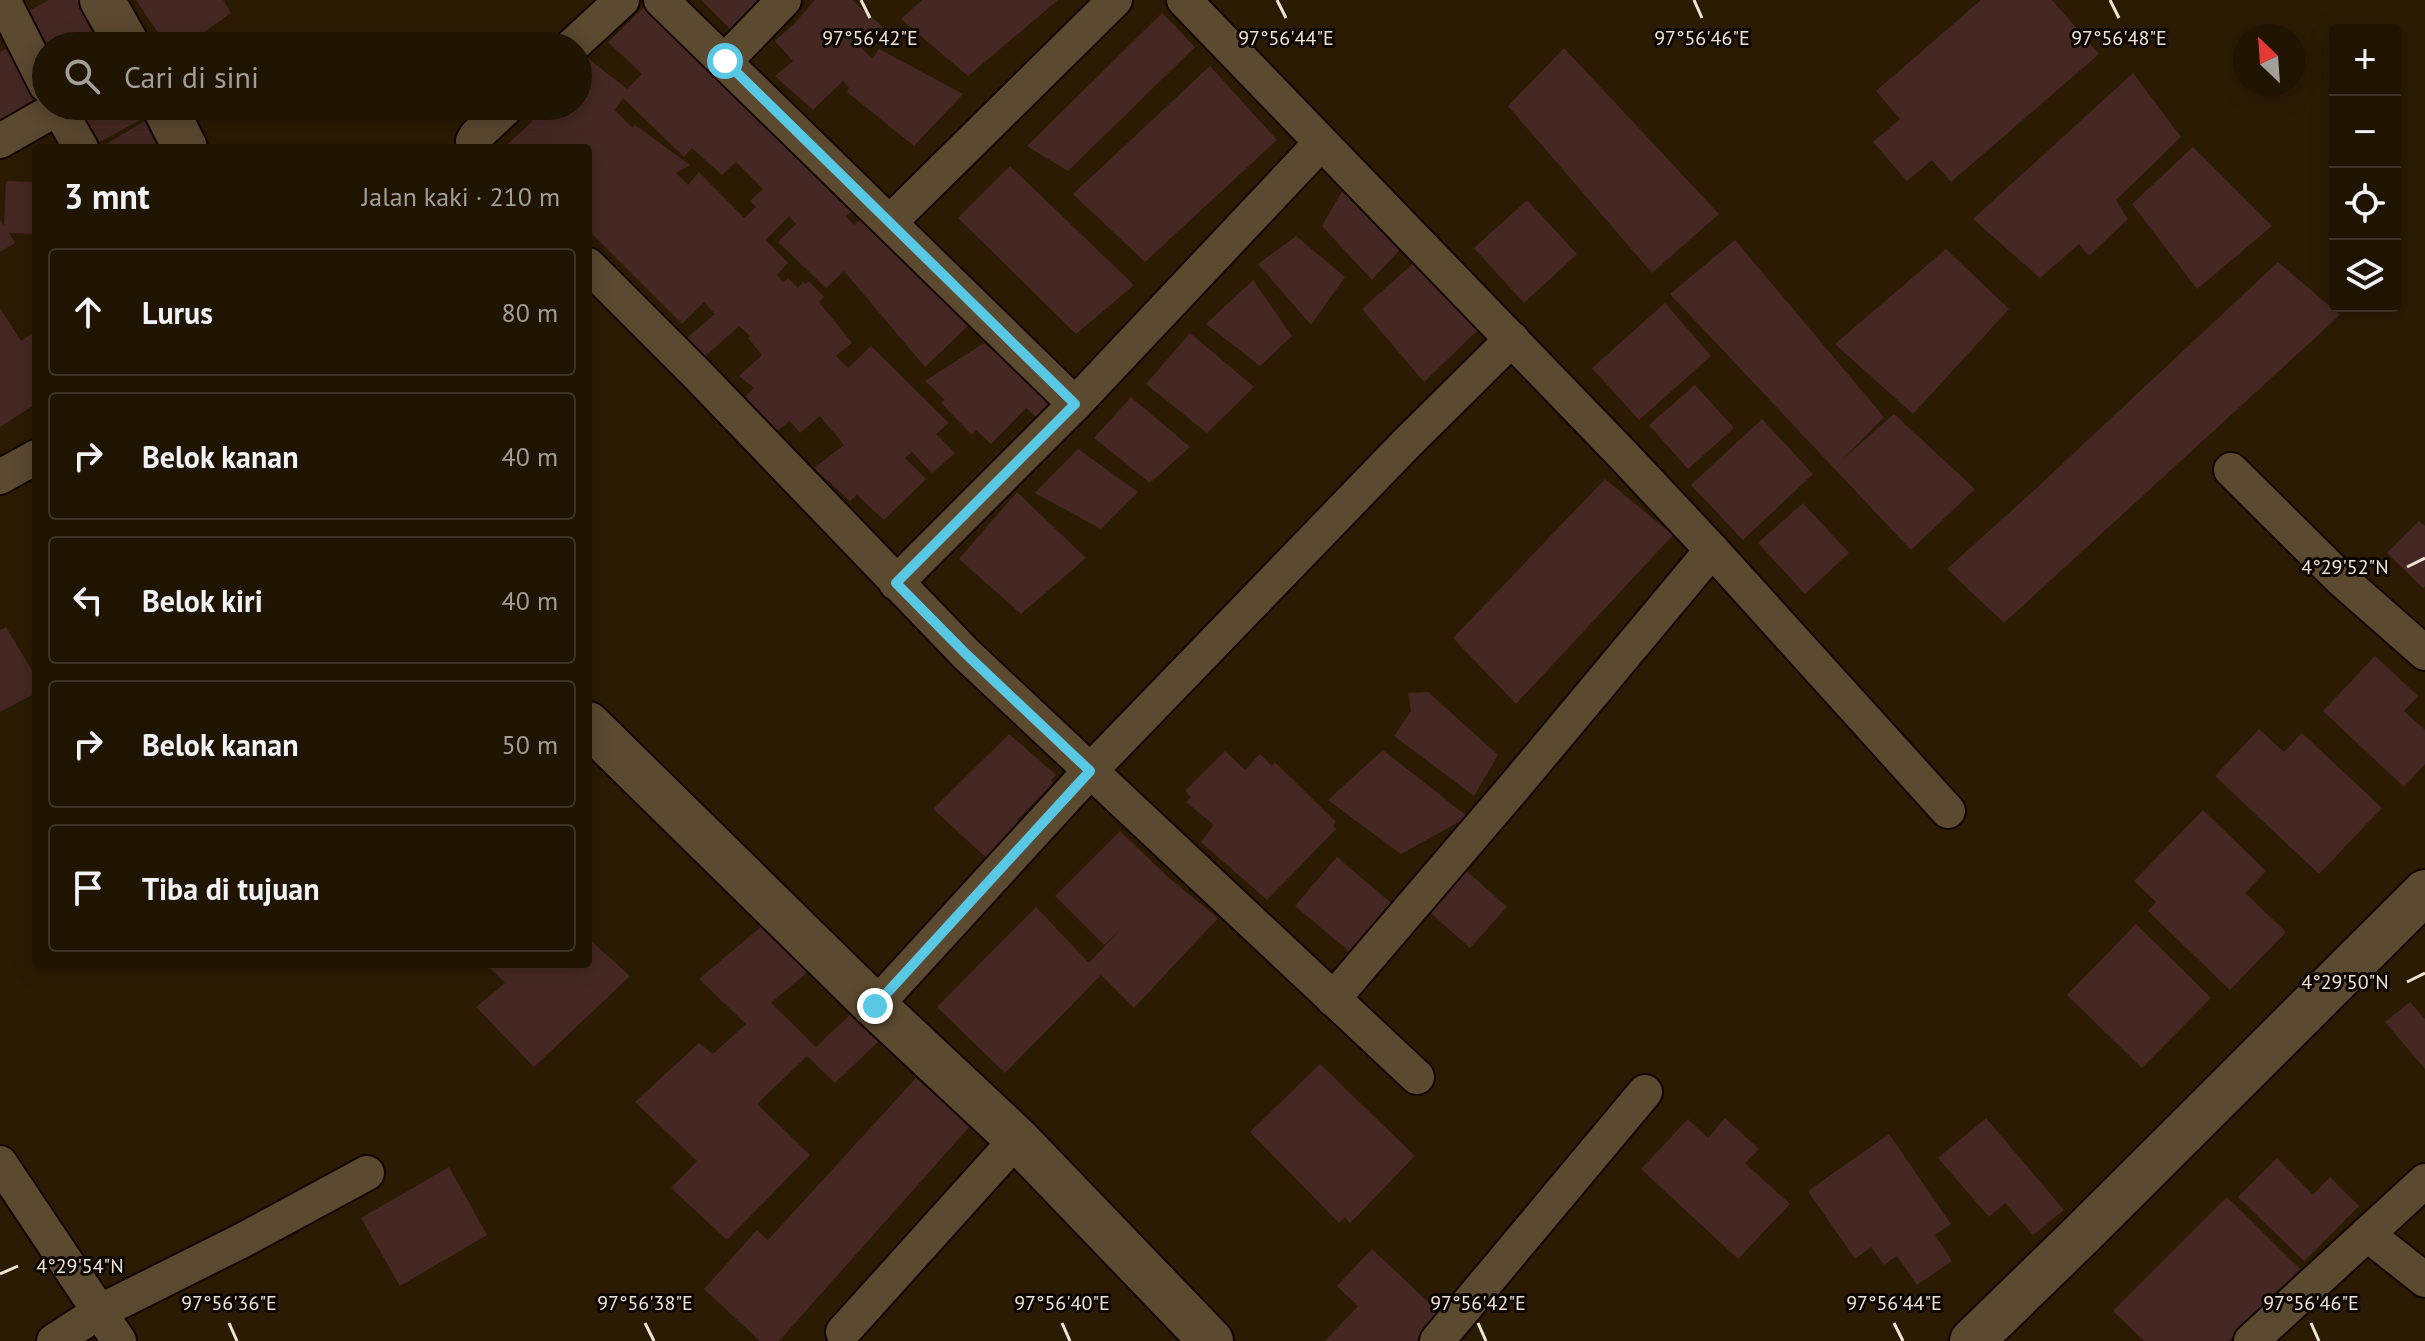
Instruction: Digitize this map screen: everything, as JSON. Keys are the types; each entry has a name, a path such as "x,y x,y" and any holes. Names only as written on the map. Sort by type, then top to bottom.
{"street":[{"path":"3,0 32,57"},
{"path":"102,0 120,32"},
{"path":"587,32 622,0"},
{"path":"661,0 1075,404"},
{"path":"725,61 784,0"},
{"path":"890,222 1115,0"},
{"path":"1184,0 1712,550 1948,811"},
{"path":"0,141 32,117"},
{"path":"65,120 79,144"},
{"path":"171,120 183,144"},
{"path":"474,144 476,136 493,120"},
{"path":"896,583 1075,404 1321,143"},
{"path":"592,269 966,654 1417,1077"},
{"path":"875,1006 1090,771 1406,444 1512,339"},
{"path":"0,477 32,459"},
{"path":"2231,470 2341,579 2425,653"},
{"path":"1333,999 1712,550"},
{"path":"592,728 875,1006 1017,1139 1211,1341"},
{"path":"1972,1341 2425,892"},
{"path":"1437,1341 1645,1092"},
{"path":"843,1332 1017,1139"},
{"path":"0,1163 119,1341"},
{"path":"54,1341 99,1312 367,1173"},
{"path":"2251,1341 2425,1181"},
{"path":"2367,1234 2425,1280"}],"building":[{"path":"49,0 92,0 109,32 33,32 23,14"},
{"path":"136,0 223,0 231,13 204,32 158,32"},
{"path":"701,0 770,0 736,35"},
{"path":"815,0 852,0 883,27 857,43 872,59 879,49 963,94 914,146 847,92 849,88 843,81 813,110 775,76 793,61 775,41"},
{"path":"922,0 1058,0 968,76 901,19"},
{"path":"1981,0 2052,0 2099,54 1951,182 1932,160 1907,181 1873,142 1900,119 1876,91"},
{"path":"643,8 761,122 857,207 846,216 854,225 864,216 974,320 925,367 844,271 826,288 778,242 796,224 789,216 766,240 788,263 777,275 783,283 788,278 798,288 809,281 824,297 819,302 852,343 836,356 848,368 871,346 949,423 936,434 955,453 932,473 912,452 905,458 926,479 884,520 857,495 850,501 814,468 844,445 820,416 800,433 790,421 774,433 742,400 754,388 739,376 762,355 748,338 750,336 739,326 699,362 681,343 715,314 704,302 682,324 592,234 592,144 507,144 531,120 592,120 592,62 627,89 642,74 608,42","holes":["623,98 684,157 692,148 722,175 736,162 763,189 750,201 756,207 744,218 699,172 688,185 676,173 690,165 635,125 632,128 615,110"]},
{"path":"1162,13 1195,47 1068,171 1027,146"},
{"path":"13,45 32,80 32,104 0,121 0,52"},
{"path":"1564,48 1719,214 1652,273 1508,106"},
{"path":"1210,66 1277,140 1145,262 1073,194"},
{"path":"2133,73 2181,137 2116,200 2128,219 2089,256 2079,244 2040,278 1973,219"},
{"path":"84,120 140,120 96,144"},
{"path":"147,120 154,120 168,144 106,144"},
{"path":"2193,147 2272,226 2197,289 2132,204"},
{"path":"1010,166 1134,285 1076,334 958,218"},
{"path":"6,181 32,182 32,234 9,233 15,243 0,252 0,219 4,226"},
{"path":"1344,188 1402,247 1372,280 1322,226"},
{"path":"1527,200 1577,254 1524,303 1474,248"},
{"path":"1296,236 1345,277 1311,325 1258,264"},
{"path":"1735,240 1884,417 1842,460 1894,414 1975,489 1911,550 1670,294"},
{"path":"1946,249 2009,309 1913,414 1835,344"},
{"path":"1415,262 1478,330 1424,382 1362,309"},
{"path":"2278,262 2329,306 2329,312 2340,315 2004,623 1947,569"},
{"path":"1253,280 1292,336 1260,366 1206,324"},
{"path":"1665,303 1711,356 1639,420 1592,368"},
{"path":"0,308 21,341 32,334 32,407 0,427"},
{"path":"1190,333 1254,387 1207,433 1146,384"},
{"path":"984,343 996,353 1004,346 1066,408 1046,426 1026,408 991,444 976,430 972,435 941,403 945,400 925,381"},
{"path":"1695,385 1734,428 1688,469 1649,425"},
{"path":"1131,397 1190,447 1150,483 1094,438"},
{"path":"1762,419 1813,474 1743,540 1691,485"},
{"path":"1078,449 1138,492 1101,529 1035,493"},
{"path":"1605,479 1673,535 1516,704 1453,638"},
{"path":"1017,492 1086,558 1021,614 959,559"},
{"path":"1803,503 1849,553 1805,594 1758,543"},
{"path":"2419,521 2425,526 2423,588 2387,553"},
{"path":"6,627 32,670 32,695 0,712 0,630"},
{"path":"2375,656 2418,696 2404,711 2425,730 2425,764 2404,787 2323,711"},
{"path":"1428,692 1498,755 1474,796 1394,736 1411,711 1408,693"},
{"path":"2259,729 2284,752 2302,733 2382,808 2319,874 2215,776"},
{"path":"1009,734 1056,775 1051,781 1053,783 1017,820 1025,828 991,862 933,809"},
{"path":"1383,750 1468,817 1401,854 1328,800"},
{"path":"1225,751 1245,770 1260,754 1272,766 1275,762 1336,822 1333,826 1336,829 1267,900 1201,842 1214,825 1186,802 1191,797 1185,791"},
{"path":"2203,810 2266,871 2245,893 2286,932 2230,990 2148,911 2156,902 2134,881"},
{"path":"1120,831 1169,878 1218,918 1134,1008 1101,975 1005,1073 937,1007 1036,907 1089,963 1120,930 1104,945 1055,896"},
{"path":"1337,857 1398,909 1357,958 1295,906"},
{"path":"1462,867 1507,907 1470,948 1425,908"},
{"path":"2136,924 2211,998 2142,1068 2067,995"},
{"path":"762,926 808,972 771,1003 816,1047 854,1011 880,1040 835,1083 807,1056 757,1104 810,1155 727,1240 671,1188 697,1161 635,1102 699,1043 713,1054 746,1024 699,979"},
{"path":"592,942 630,976 534,1067 476,1007 505,983 490,968 592,968"},
{"path":"2410,1002 2425,1019 2425,1069 2385,1022"},
{"path":"1320,1064 1415,1156 1350,1223 1345,1217 1339,1223 1250,1132"},
{"path":"916,1078 971,1125 779,1341 760,1341 704,1289 757,1230 768,1240"},
{"path":"1725,1118 1759,1149 1745,1163 1790,1204 1738,1259 1641,1169 1688,1119 1708,1138"},
{"path":"1986,1118 2064,1210 2033,1235 2005,1203 1989,1217 1938,1158"},
{"path":"1889,1134 1951,1224 1935,1235 1952,1261 1917,1285 1897,1256 1884,1265 1871,1247 1855,1259 1808,1191"},
{"path":"2277,1158 2313,1195 2330,1177 2359,1206 2304,1261 2238,1197"},
{"path":"449,1167 487,1235 400,1286 361,1218"},
{"path":"2227,1197 2300,1269 2229,1341 2144,1341 2113,1311"},
{"path":"1372,1249 1445,1318 1423,1341 1325,1341 1358,1306 1337,1286"}],"route":[{"path":"725,61 1075,404 896,583 1090,771 875,1006"}]}
